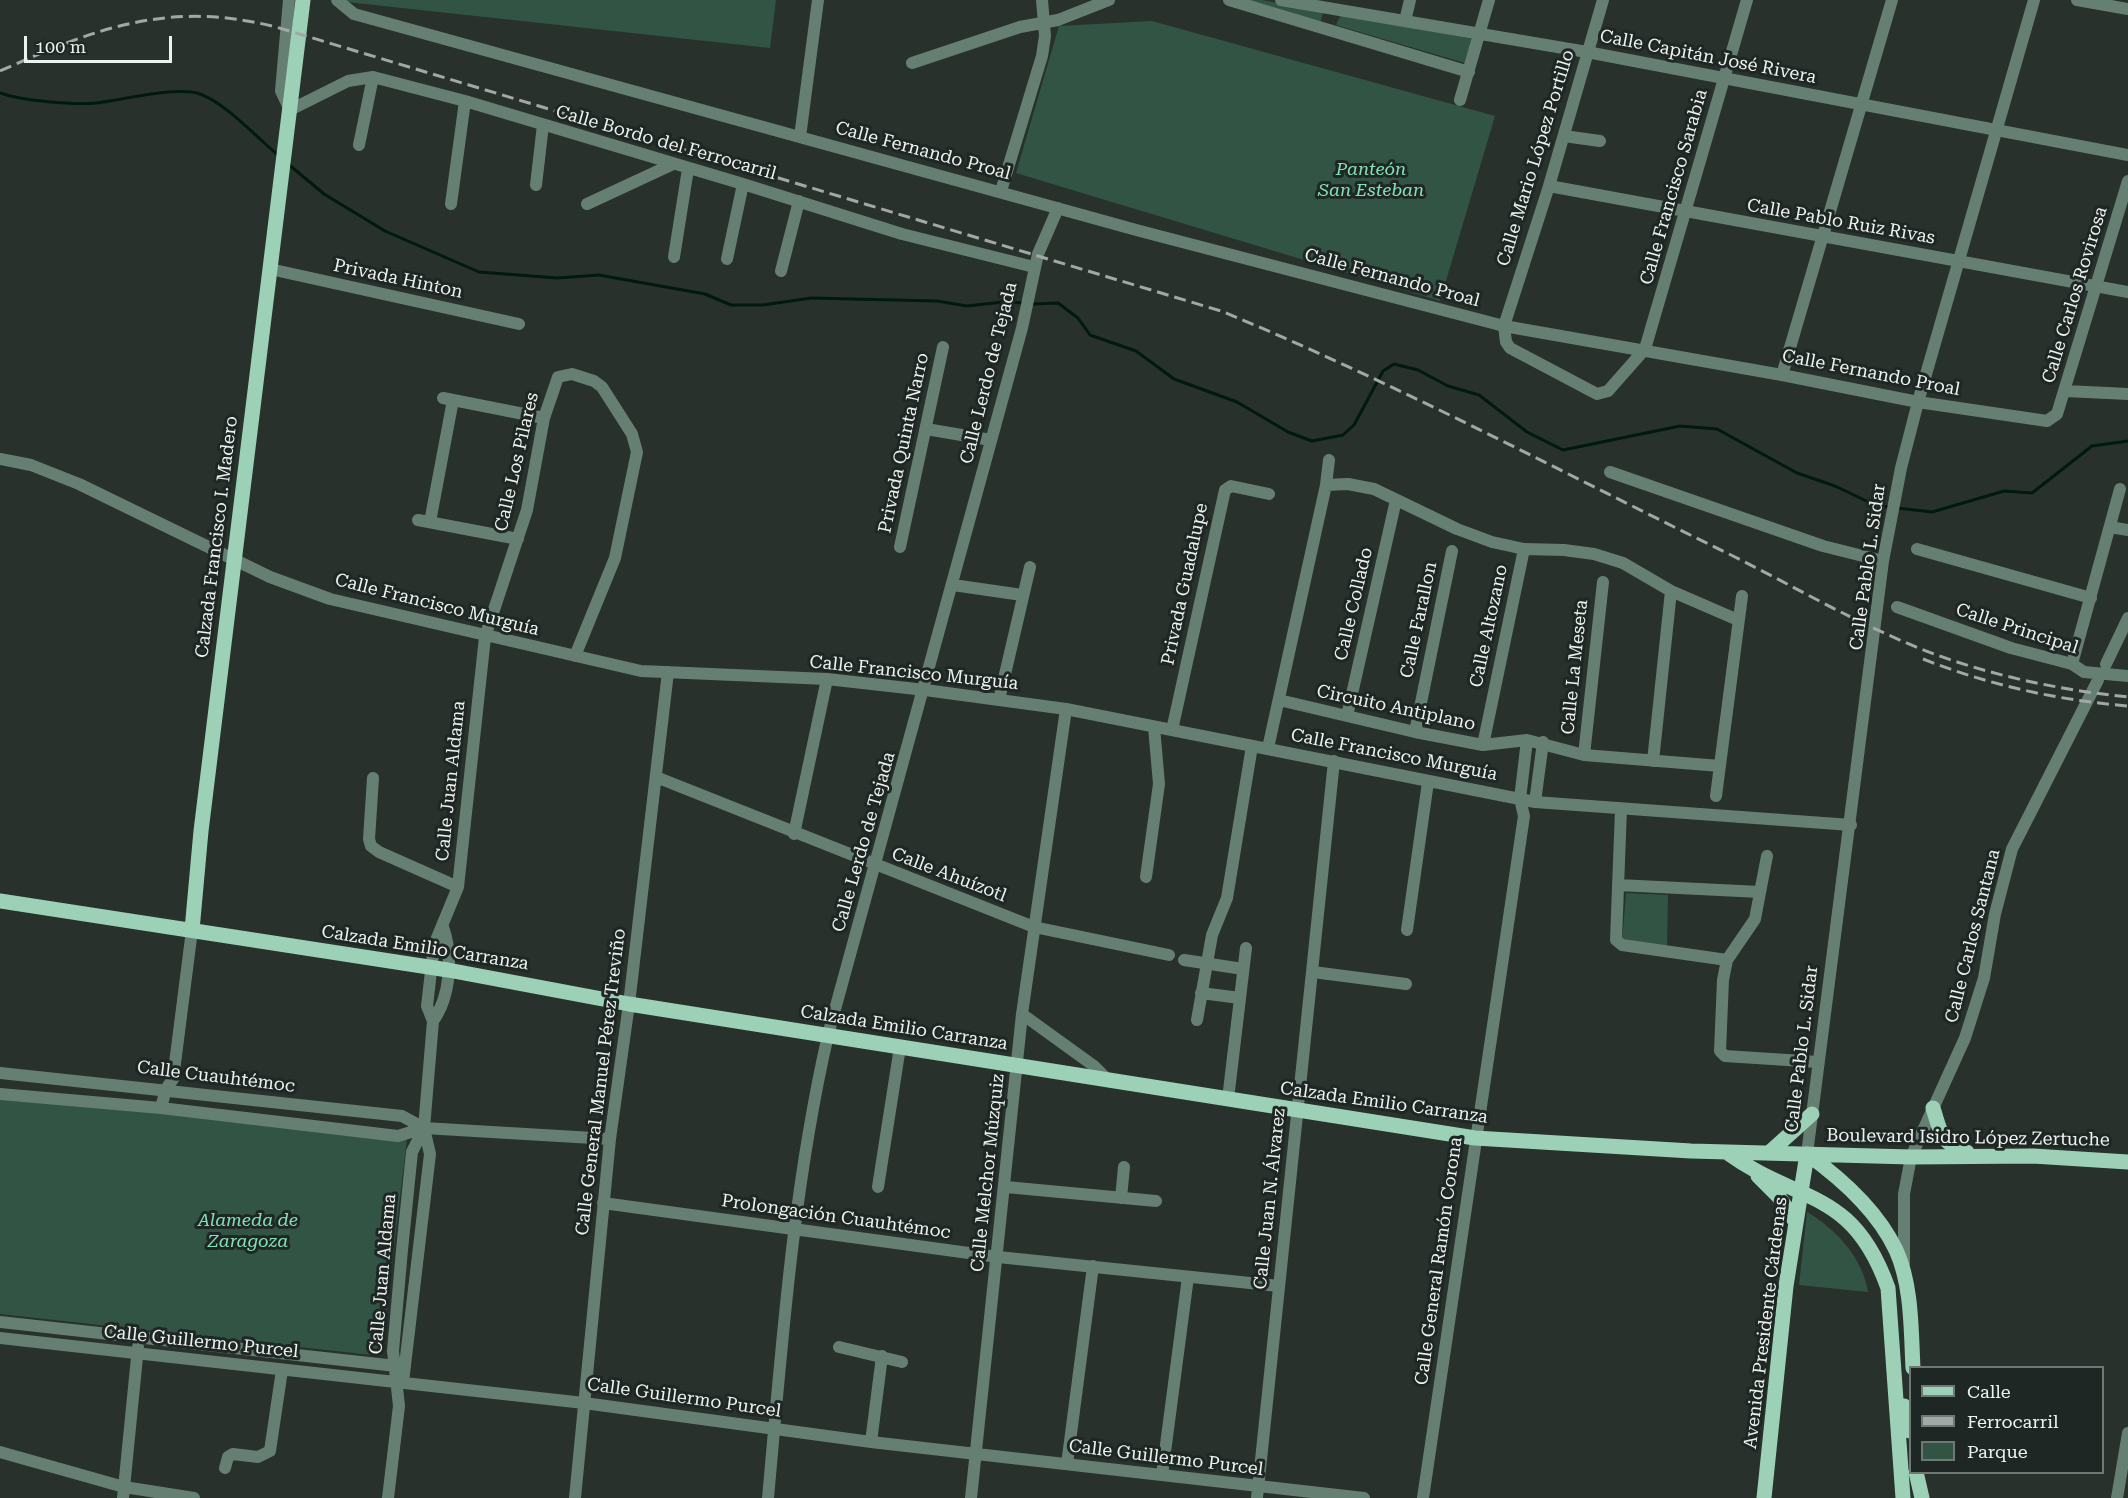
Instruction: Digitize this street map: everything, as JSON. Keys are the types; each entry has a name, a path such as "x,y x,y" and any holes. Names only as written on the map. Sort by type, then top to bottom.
{"main road":[{"name":"Calzada Francisco I. Madero","path":"192,930 201,831 233,560 283,177 303,0"},
{"name":"Calzada Emilio Carranza","path":"0,901 432,967 629,1004 1475,1138 1726,1152 1771,1151 1807,1154"},
{"path":"1933,1108 1942,1137 1951,1146 1978,1156"},
{"path":"1771,1151 1812,1114"},
{"path":"1726,1152 1748,1168 1779,1197 1795,1221"},
{"path":"1807,1154 1841,1182 1880,1222 1896,1252 1904,1280 1913,1366"},
{"name":"Boulevard Isidro López Zertuche","path":"1807,1154 1978,1156 2128,1162"},
{"name":"Avenida Presidente Cárdenas","path":"1764,1498 1795,1221 1807,1154"},
{"path":"1748,1168 1821,1200 1861,1233 1878,1259 1888,1288 1893,1363 1906,1459 1904,1498"},
{"path":"1893,1363 1909,1423"},
{"path":"1916,1474 1923,1498"},
{"path":"1922,1474 1923,1498"}],"street":[{"path":"289,0 281,91 290,110"},
{"name":"Calle Fernando Proal","path":"337,0 354,14 1058,208 1504,326 1782,375 1918,402 2047,421 2055,418"},
{"path":"801,137 818,0"},
{"path":"1001,191 1042,56 1045,22 1042,0"},
{"path":"912,63 1020,27 1058,20 1109,0"},
{"path":"1229,0 1469,72"},
{"name":"Calle Capitán José Rivera","path":"1281,0 1332,5 1479,36 1587,52 2128,155"},
{"path":"1405,21 1410,0"},
{"path":"1460,100 1489,0"},
{"name":"Calle Mario López Portillo","path":"1504,326 1549,186 1603,0"},
{"name":"Calle Francisco Sarabia","path":"1645,350 1748,0"},
{"path":"1782,375 1892,0"},
{"name":"Calle Pablo L. Sidar","path":"1807,1154 1846,824 1883,561 1901,468 2034,0"},
{"path":"2077,0 2128,9"},
{"path":"1327,28 1332,5"},
{"path":"359,145 373,77"},
{"name":"Calle Bordo del Ferrocarril","path":"290,110 348,81 373,77 465,101 902,234 1034,267"},
{"path":"451,204 465,101"},
{"path":"536,185 543,125"},
{"path":"1564,136 1600,141"},
{"path":"587,204 673,164"},
{"path":"674,257 688,168"},
{"name":"Calle Carlos Rovirosa","path":"2055,418 2128,181"},
{"path":"727,260 743,184"},
{"name":"Calle Pablo Ruiz Rivas","path":"1549,186 1822,238 2128,292"},
{"path":"781,271 799,201"},
{"name":"Calle Lerdo de Tejada","path":"768,1498 792,1229 810,1113 828,1035 925,690 1022,328 1034,267 1058,208"},
{"name":"Privada Hinton","path":"270,269 519,324"},
{"path":"1504,326 1505,339 1510,348 1597,394 1608,391 1645,350"},
{"name":"Privada Quinta Narro","path":"900,547 943,347"},
{"name":"Calle Los Pilares","path":"485,636 518,539 532,487 544,418 558,377 572,374 594,381 608,396 632,434 637,452 615,558 575,656"},
{"path":"2065,391 2128,394"},
{"path":"518,539 424,521 448,399 544,418"},
{"path":"926,429 991,440"},
{"name":"Calle Francisco Murguía","path":"0,459 31,465 79,484 270,577 330,599 641,671 827,679 999,699 1066,709 1535,802 1846,824"},
{"path":"1268,748 1326,485 1329,460"},
{"path":"1610,472 1823,546 1883,561"},
{"path":"1326,485 1362,485 1457,529 1492,542 1524,549 1564,550 1594,554 1623,563 1671,591 1738,620"},
{"name":"Privada Guadalupe","path":"1172,730 1225,490 1231,486 1269,494"},
{"path":"2072,664 2120,489"},
{"name":"Calle Collado","path":"1347,716 1395,500"},
{"path":"2110,527 2128,530"},
{"name":"Calle Altozano","path":"1483,745 1524,549"},
{"path":"1917,549 2091,598"},
{"name":"Calle Farallon","path":"1414,732 1452,551"},
{"path":"999,699 1030,567"},
{"name":"Calle La Meseta","path":"1584,755 1603,582"},
{"path":"953,585 1022,596"},
{"path":"1653,761 1671,591"},
{"path":"1716,796 1742,596"},
{"name":"Calle Principal","path":"1897,607 2011,648 2072,664 2084,672 2128,676"},
{"path":"2106,664 2128,618"},
{"name":"Calle Juan Aldama","path":"388,1498 399,1412 399,1366 430,1154 424,1128 433,1021 427,1006 434,945 458,886 485,636"},
{"name":"Calle General Manuel Pérez Treviño","path":"575,1498 610,1140 629,1004 668,672"},
{"path":"794,834 827,679"},
{"name":"Calle Carlos Santana","path":"1904,1280 1904,1194 1911,1157 1958,1056 1976,1005 1984,978 2003,876 2012,849 2098,681"},
{"name":"Circuito Antiplano","path":"1279,700 1414,732 1483,745 1527,740 1543,742 1584,755 1720,766"},
{"name":"Calle Melchor Múzquiz","path":"971,1498 1006,1186 1022,1014 1066,709"},
{"path":"1146,877 1159,784 1154,727"},
{"path":"1520,799 1527,740"},
{"path":"1535,802 1543,742"},
{"path":"1197,1020 1212,935 1227,898 1252,746"},
{"name":"Calle Juan N. Álvarez","path":"1257,1492 1299,1111 1334,761"},
{"name":"Calle Ahuízotl","path":"656,777 794,834 1034,927 1169,956"},
{"path":"373,778 369,839 371,846 379,852 458,886"},
{"path":"1407,930 1428,782"},
{"name":"Calle General Ramón Corona","path":"1423,1498 1524,816 1520,799"},
{"name":"Calle General Ramón Corona","path":"1524,816 1535,802"},
{"path":"1622,808 1615,937 1618,944 1727,960"},
{"path":"1767,856 1755,919 1727,960 1721,997 1722,1055 1818,1062"},
{"path":"1618,885 1760,892"},
{"name":"Calle Juan Aldama","path":"433,1021 442,1008 448,970 450,945 443,927"},
{"name":"Calzada Francisco I. Madero","path":"173,1086 192,930"},
{"path":"1228,1100 1246,948"},
{"path":"1184,960 1243,969"},
{"path":"1313,972 1406,984"},
{"path":"1201,993 1239,998"},
{"path":"1022,1014 1094,1066 1107,1079"},
{"path":"878,1187 900,1047"},
{"name":"Calle Cuauhtémoc","path":"0,1072 173,1086 402,1116 424,1128"},
{"path":"161,1108 173,1086"},
{"path":"173,1086 179,1110"},
{"name":"Calle Cuauhtémoc","path":"0,1094 161,1108 398,1136 424,1128 610,1140"},
{"name":"Calle Juan Aldama","path":"399,1366 393,1351 412,1152 424,1128"},
{"path":"1121,1198 1124,1167"},
{"path":"1006,1186 1156,1201"},
{"name":"Prolongación Cuauhtémoc","path":"603,1203 998,1257 1279,1286"},
{"path":"1067,1464 1093,1266"},
{"path":"1162,1475 1188,1277"},
{"name":"Calle Guillermo Purcel","path":"0,1322 399,1366"},
{"path":"81,1347 83,1331"},
{"name":"Calle Guillermo Purcel","path":"0,1338 584,1403 871,1442 1162,1475 1257,1492 1364,1498"},
{"path":"123,1492 139,1338"},
{"path":"839,1347 902,1362"},
{"path":"871,1442 882,1356"},
{"path":"225,1468 228,1457 233,1454 258,1456 270,1451 282,1370"},
{"path":"2117,1498 2128,1432"},
{"path":"0,1452 123,1492 194,1498"}],"green space":[{"path":"347,0 776,0 770,48 347,2"},
{"path":"1239,0 1262,0 1323,12 1320,24"},
{"path":"1341,14 1472,39 1465,63 1336,25"},
{"name":"Panteón San Esteban","path":"1152,21 1495,116 1440,301 1016,173 1059,26"},
{"path":"1626,893 1668,895 1667,947 1622,943"},
{"name":"Alameda de Zaragoza","path":"0,1094 407,1139 381,1356 0,1314"},
{"path":"1807,1212 1828,1227 1847,1246 1860,1268 1868,1292 1799,1285"}],"waterway":[{"path":"0,93 61,103 96,103 175,92 197,93 229,111 278,155"},
{"path":"287,163 324,194 385,231 479,272 557,278 599,275 705,294 731,305 763,305 811,298 937,301 967,306 1003,302 1025,303"},
{"path":"1032,304 1058,303 1078,318 1090,335 1136,351 1174,379 1237,402 1288,432 1312,441 1343,435 1354,425 1383,371 1394,364 1418,370 1448,386 1479,395 1527,432 1563,450 1680,426 1717,429 1797,473 1835,486 1877,506 1890,507"},
{"path":"1897,508 1932,512 2004,491 2032,493 2092,446 2128,441"}],"railway":[{"path":"0,71 69,42 134,23 201,16 237,19 276,27 1221,311 1351,368 1479,429 1902,641 1956,662 2013,678 2128,697"},
{"path":"1923,659 2023,690 2075,700 2128,706"}]}
